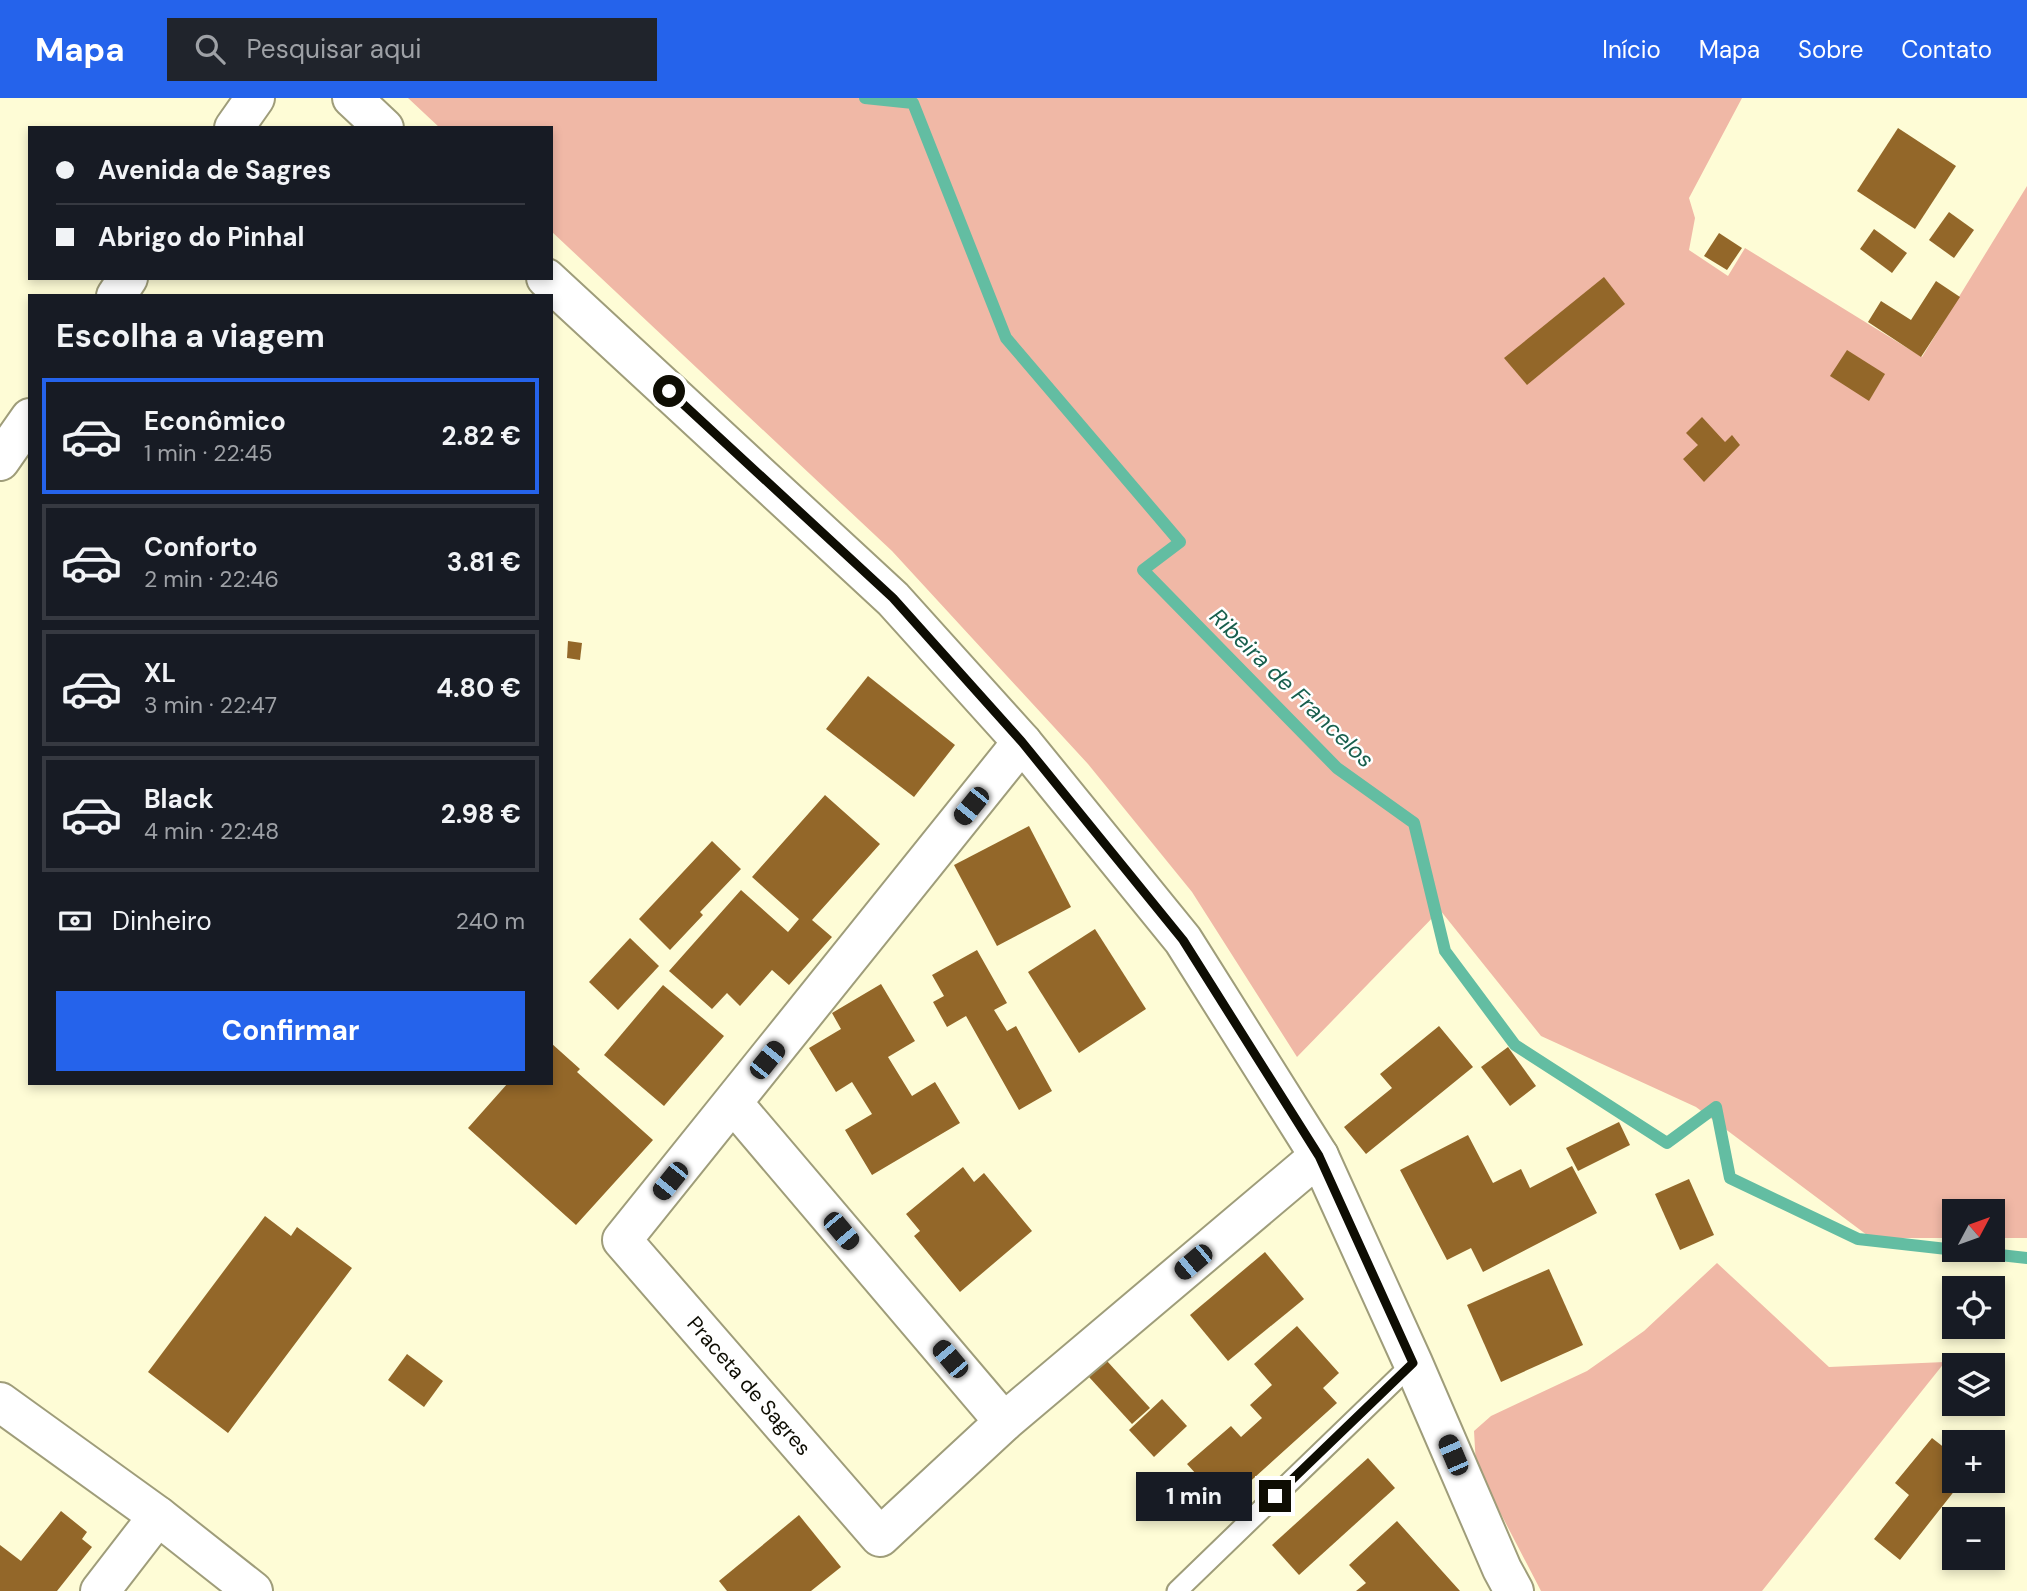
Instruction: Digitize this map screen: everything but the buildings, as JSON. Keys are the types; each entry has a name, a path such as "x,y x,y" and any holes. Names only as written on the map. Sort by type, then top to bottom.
{"street":[{"path":"235,126 255,98"},
{"path":"352,98 382,126"},
{"path":"548,280 893,598 1022,742 1183,940 1319,1156 1514,1591"},
{"path":"0,461 28,421"},
{"name":"Praceta de Sagres","path":"1022,742 622,1240 880,1538 1004,1422 1319,1156"},
{"path":"733,1102 1004,1422"},
{"path":"0,1402 158,1516 253,1591"},
{"path":"100,1591 158,1516"}],"lane":[{"path":"1177,1591 1413,1363"}],"shaded area":[{"path":"408,98 1742,98 1689,198 1695,218 1689,250 1728,276 1745,248 1922,357 2027,186 2027,1238 2006,1238 2006,1199 1942,1199 1942,1238 1871,1238 1696,1107 1541,1036 1440,910 1297,1057 1192,892 1088,764 892,551 553,233 553,126 438,126"},
{"path":"1717,1263 1829,1367 1942,1362 1942,1366 1762,1591 1541,1591 1476,1466 1474,1431 1491,1416 1587,1371 1644,1331"}],"waterway":[{"name":"Ribeira de Francelos","path":"865,98 913,103 1006,338 1180,542 1143,570 1337,768 1414,823 1445,951 1515,1045 1667,1143 1716,1107 1730,1178 1858,1239 2027,1258"}],"route":[{"path":"669,391 893,598 1022,742 1183,940 1319,1156 1413,1363 1275,1496"}]}
